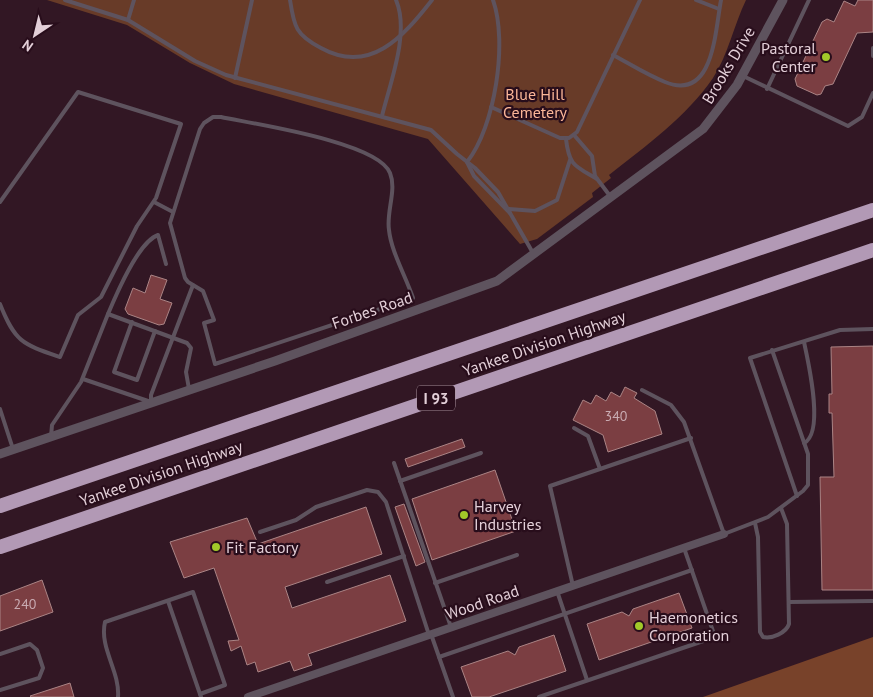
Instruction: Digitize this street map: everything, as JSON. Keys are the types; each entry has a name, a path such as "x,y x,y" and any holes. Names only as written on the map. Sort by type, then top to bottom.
{"highway":[{"name":"Yankee Division Highway","path":"0,506 873,210"},
{"name":"Yankee Division Highway","path":"0,547 873,250"}],"street":[{"name":"Brooks Drive","path":"713,118 743,76 783,0"},
{"name":"Forbes Road","path":"0,454 476,290 497,281 694,137 713,118"},
{"name":"Wood Road","path":"248,697 724,534"}],"lane":[{"path":"65,0 128,20 195,61 235,78 431,130 498,192 510,211 522,237 535,255"},
{"path":"128,20 134,0"},
{"path":"235,78 252,0"},
{"path":"290,0 293,22 299,33 321,48 345,58 362,58 376,54 401,32 432,0"},
{"path":"382,116 401,32 401,15 396,0"},
{"path":"467,162 478,145 491,107 500,54 498,20 493,0"},
{"path":"491,107 557,137 566,139 574,135 640,0"},
{"path":"696,0 719,9"},
{"path":"613,55 664,82 680,85 689,84 701,76 708,66 721,0"},
{"path":"767,89 809,0"},
{"path":"873,48 873,56"},
{"path":"743,76 848,126 860,120 873,93"},
{"path":"0,202 73,96 80,91 181,124 154,202 137,226 102,296 78,315 60,357 29,346 21,341 11,328 0,304"},
{"path":"210,118 227,118 353,147 379,160 390,172 392,181 389,232 413,298 215,364 204,323 214,320 205,294 185,278 170,226 172,212 200,129 210,118"},
{"path":"574,135 593,159 597,179"},
{"path":"467,162 474,176 497,202 510,211 535,211 556,200 570,160 566,139"},
{"path":"570,160 579,170 597,179 612,198"},
{"path":"154,202 172,212"},
{"path":"51,437 50,431 53,422 83,379 108,314 143,246 158,235 166,264"},
{"path":"83,379 151,402 151,395 193,285"},
{"path":"108,314 187,343 191,348 186,372 189,389"},
{"path":"132,322 114,372 137,380 155,331"},
{"path":"797,496 750,358 840,330 873,328"},
{"path":"804,342 812,385 814,431 810,439 804,443"},
{"path":"642,390 675,409 684,422 724,534 754,523 781,508 805,490 809,479 808,457 804,443 772,350"},
{"path":"0,409 13,449"},
{"path":"574,428 588,436 600,469"},
{"path":"573,586 550,486 691,438"},
{"path":"400,481 481,454"},
{"path":"394,463 451,628"},
{"path":"260,532 298,519 316,507 367,490 373,490 381,495 386,502 430,635 453,697"},
{"path":"754,523 758,537 760,632 763,637 770,638 787,629 789,624 787,524 781,508"},
{"path":"539,697 715,637 684,548"},
{"path":"436,583 517,555"},
{"path":"327,582 404,556"},
{"path":"439,657 692,570"},
{"path":"557,591 587,680"},
{"path":"118,697 118,686 104,638 106,622 193,592 225,685 201,695 168,601"},
{"path":"789,602 873,601"},
{"path":"0,654 30,644 37,650 43,668 39,678 0,690"}],"green space":[{"name":"Blue Hill Cemetery","path":"47,0 746,0 718,69 691,106 665,130 609,175 611,178 592,193 593,197 537,239 520,244 428,139 234,84 190,63 127,25"}],"shaded area":[{"path":"873,637 873,697 703,697"}],"building":[{"name":"Pastoral Center","path":"858,0 873,0 873,32 857,33 833,84 825,86 821,94 817,95 797,86 795,79 822,22 827,19 834,22 844,1 855,6"},
{"path":"151,275 167,280 160,299 172,303 164,324 159,325 128,314 125,309 133,288 145,293"},
{"path":"873,346 873,590 822,590 820,477 834,477 832,413 829,413 829,394 832,394 831,347"},
{"path":"625,387 637,393 634,398 655,411 662,434 608,452 603,435 573,420 583,400 591,404 596,395 606,401 611,392 620,397"},
{"path":"462,439 465,447 408,467 405,459"},
{"name":"Harvey Industries","path":"495,470 516,531 432,560 412,499"},
{"path":"404,504 425,562 416,566 395,507"},
{"path":"366,507 382,554 285,587 292,608 390,575 406,621 308,654 312,665 294,671 290,661 258,672 255,662 247,665 241,646 231,651 228,641 239,640 214,568 184,578 170,542 247,518 258,544"},
{"path":"42,580 53,612 0,631 0,596"},
{"name":"Haemonetics Corporation","path":"679,593 692,628 599,660 587,624 622,612 629,616 633,609"},
{"path":"554,635 566,671 489,697 472,697 461,667 508,651 515,655 519,647"},
{"path":"70,683 74,697 30,696"}],"place":[{"name":"Pastoral Center","path":"826,57"},
{"name":"Harvey Industries","path":"464,515"},
{"name":"Fit Factory","path":"216,547"},
{"name":"Haemonetics Corporation","path":"639,626"}]}
